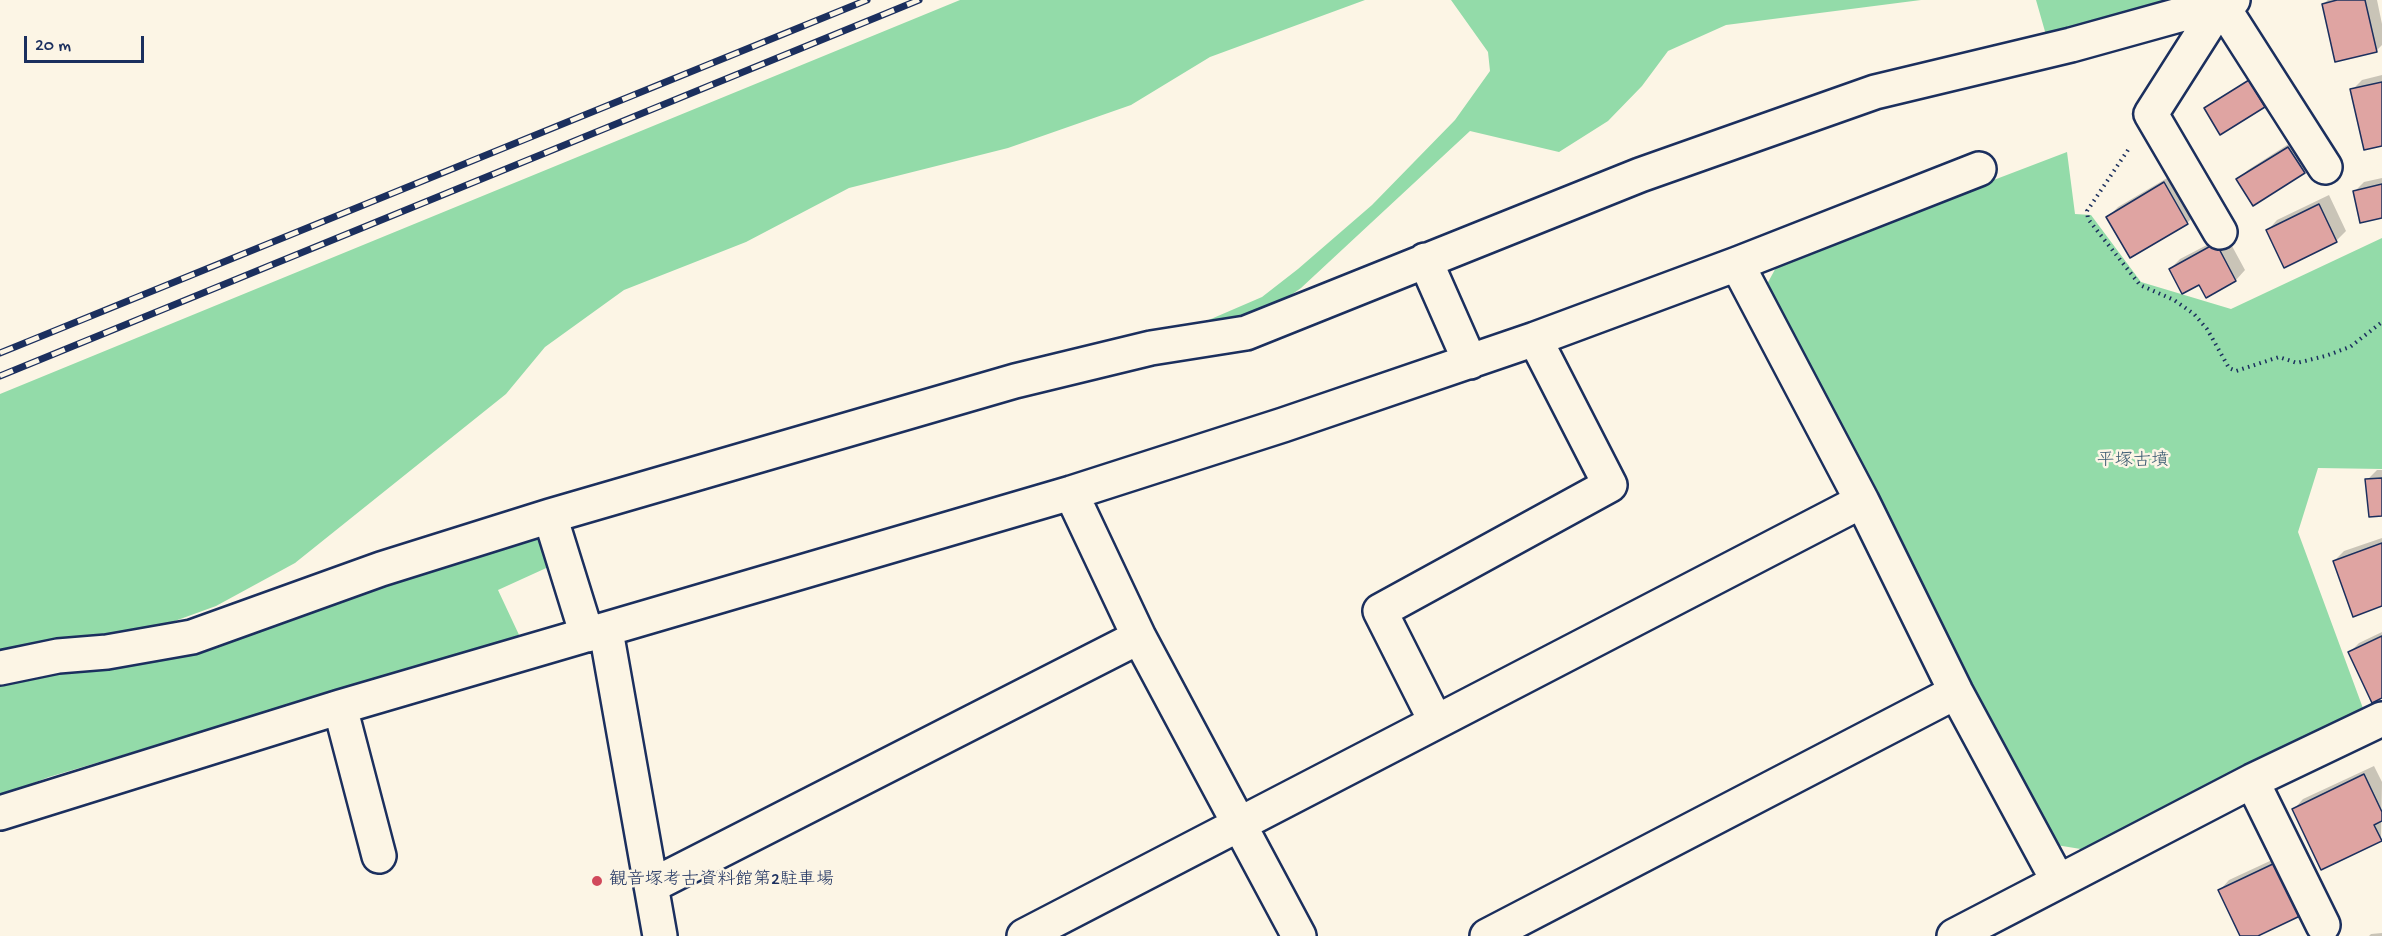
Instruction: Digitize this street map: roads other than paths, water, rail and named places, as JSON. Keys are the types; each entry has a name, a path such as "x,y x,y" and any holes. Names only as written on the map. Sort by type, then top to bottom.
{"street":[{"path":"2220,232 2151,114 2227,2"},
{"path":"2227,2 2325,167"},
{"path":"0,668 58,656 118,651 192,637 381,569 550,516 1016,381 1151,348 1246,333 1641,175 1875,92 2072,45 2227,2"},
{"path":"0,813 340,706 1071,493 1470,362 1737,264 1978,169"},
{"path":"1425,260 1470,362"},
{"path":"1737,264 1862,501 1956,692 2058,882"},
{"path":"1436,723 1380,611 1610,485 1534,339"},
{"path":"1071,493 1139,637 1237,824 1299,936"},
{"path":"1024,936 1862,501"},
{"path":"550,516 596,632 660,936"},
{"path":"651,886 1139,637"},
{"path":"1487,936 1956,692"},
{"path":"340,706 379,856"},
{"path":"1954,936 2252,781 2382,719"},
{"path":"2252,781 2323,925"}],"railway":[{"path":"0,353 867,0"},
{"path":"0,376 919,0"}],"place":[{"name":"観音塚考古資料館第2駐車場","path":"597,881"}],"park label":[{"name":"平塚古墳","path":"2133,462"}]}
